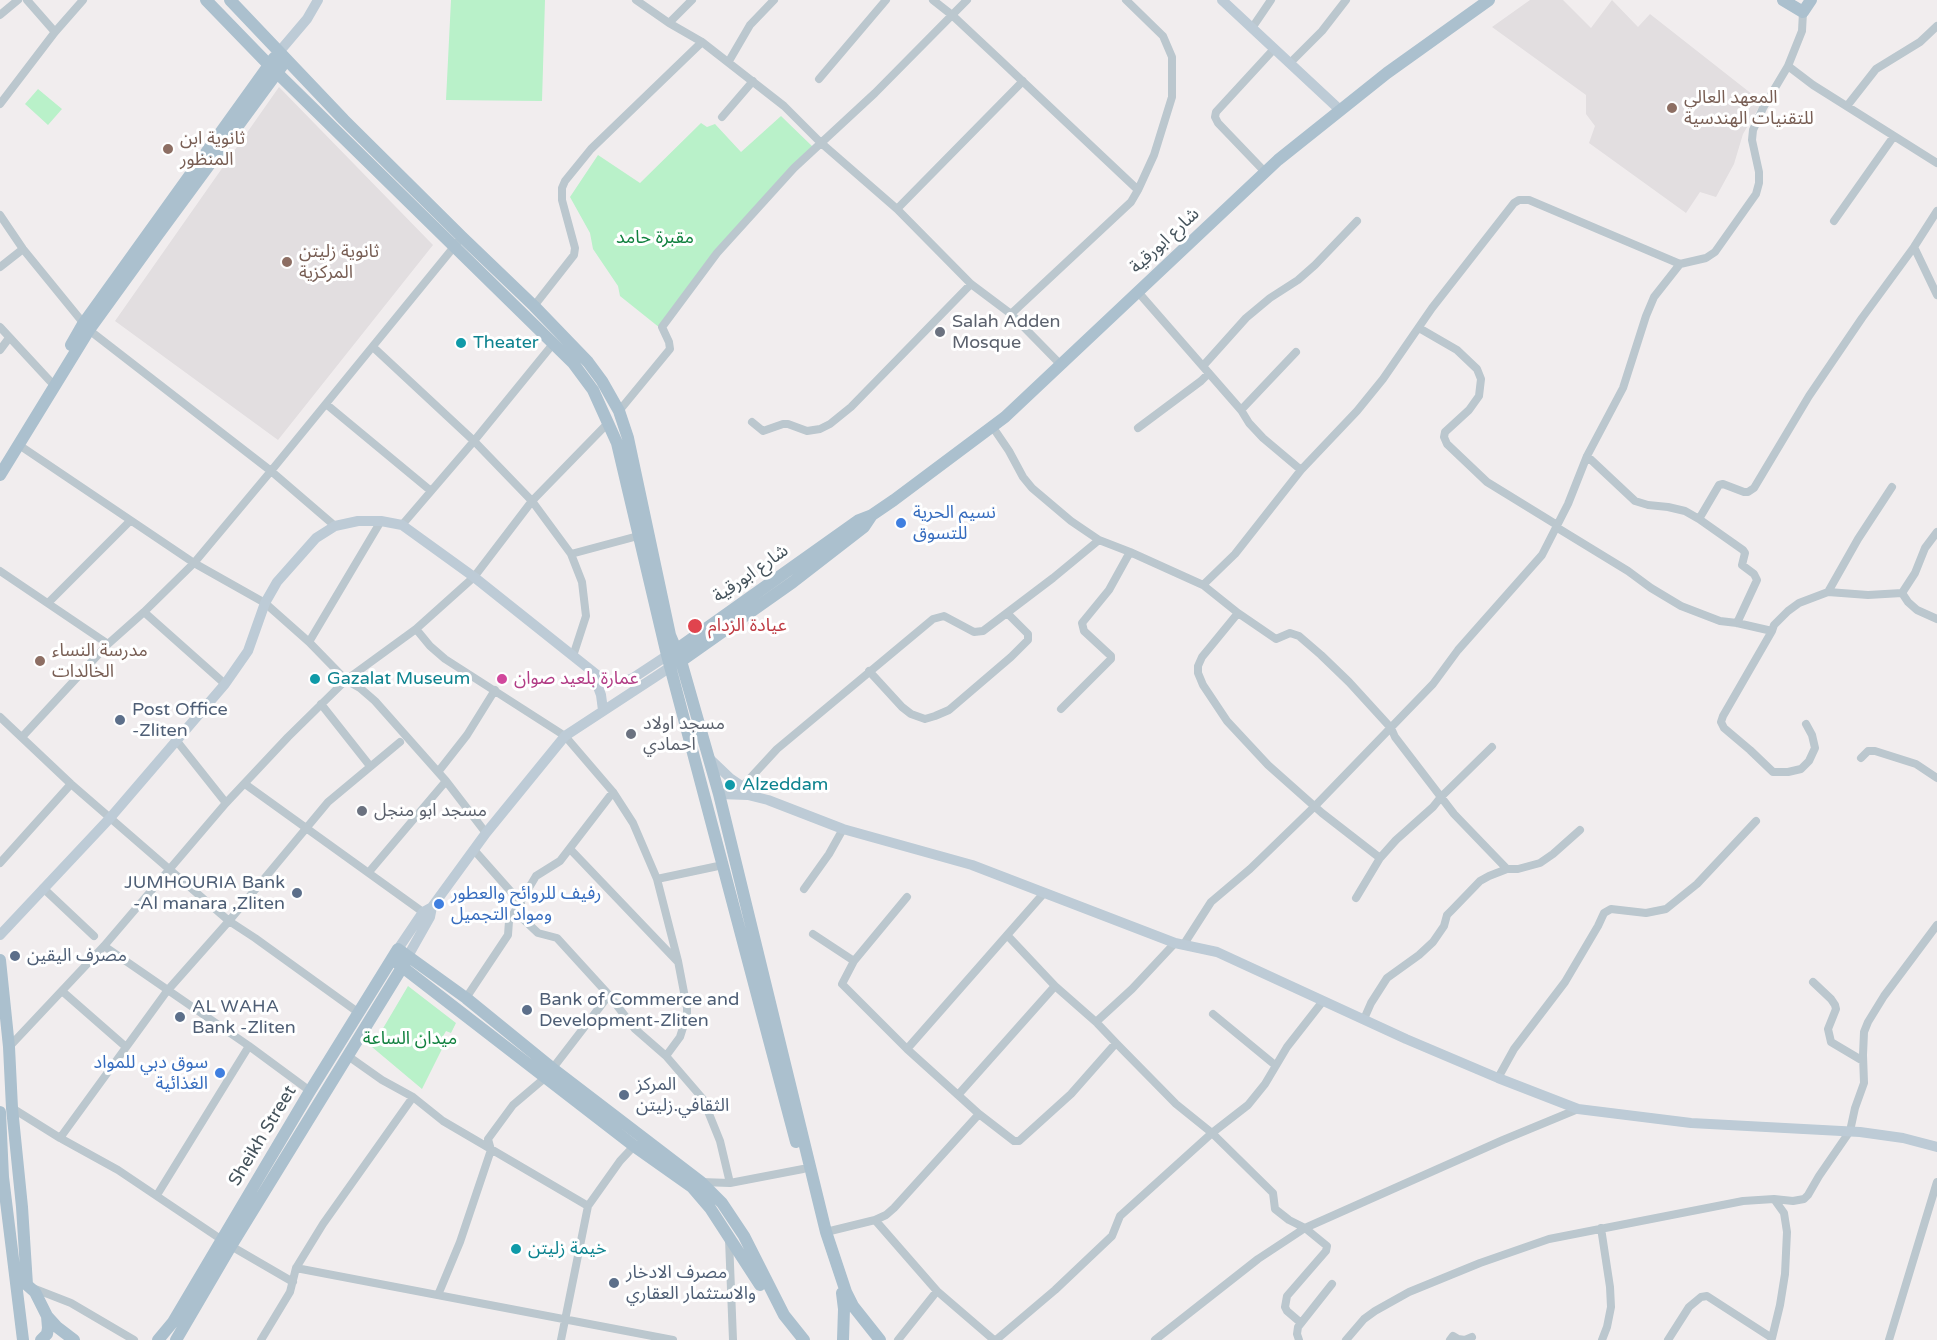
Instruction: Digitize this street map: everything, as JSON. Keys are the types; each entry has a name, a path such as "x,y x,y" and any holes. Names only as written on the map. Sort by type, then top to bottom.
{"main road":[{"path":"206,0 272,68 573,363 593,390 617,443 638,536 673,658 705,796 803,1169 842,1292 843,1340"},
{"path":"230,0 283,57 588,362 619,411 628,438 673,658 710,759 826,1232 846,1292 853,1306 880,1340"},
{"name":"شارع ابورقية","path":"673,658 802,575 864,527 872,514 1005,417 1265,172 1387,73 1489,0"},
{"path":"1782,0 1803,12 1811,0"},
{"path":"0,461 86,327 272,68 283,57"},
{"path":"0,475 86,327"},
{"path":"705,796 719,794"},
{"path":"400,957 466,998 634,1146 692,1187 710,1208 796,1340"},
{"path":"400,957 549,1072 701,1182 722,1203 744,1236 784,1315 804,1340"},
{"name":"Sheikh Street","path":"176,1340 226,1243 310,1091 359,1013 400,957"},
{"name":"Sheikh Street","path":"158,1340 173,1322 226,1243 348,1056 400,957"},
{"path":"0,960 9,1047 2,1178 23,1340"},
{"path":"6,1110 22,1207 27,1285 35,1292 47,1316 74,1340"},
{"path":"40,1340 47,1334 47,1316"}],"street":[{"path":"0,15 18,0"},
{"path":"27,0 55,32"},
{"path":"0,104 55,32 83,0"},
{"path":"283,57 318,0"},
{"path":"636,0 729,61 784,106 820,142 897,209 971,284 1011,314 1060,364"},
{"path":"669,23 692,0"},
{"path":"729,61 750,25 774,0"},
{"path":"819,79 886,0"},
{"path":"933,0 952,15 1138,190"},
{"path":"619,411 670,349 662,327 717,253 765,198 820,142 875,93 967,0"},
{"path":"1011,314 1131,202 1154,155 1172,97 1172,57 1163,36 1126,0"},
{"path":"1222,0 1340,110"},
{"path":"1252,28 1271,0"},
{"path":"1290,63 1322,31 1346,0"},
{"path":"1203,585 1235,554 1301,470 1370,395 1431,308 1514,203 1519,200 1529,200 1680,264 1706,258 1715,252 1756,194 1759,172 1752,140 1753,130 1788,66 1802,31 1803,12"},
{"path":"1846,106 1876,69 1920,42 1937,26"},
{"path":"534,306 574,255 575,248 562,200 562,188 565,182 591,149 702,42"},
{"path":"1265,172 1218,123 1215,115 1274,49"},
{"path":"1788,66 1813,85 1937,163"},
{"path":"722,117 753,81"},
{"path":"897,209 1023,81"},
{"path":"1834,221 1894,136"},
{"path":"1699,519 1719,485 1723,484 1744,492 1754,489 1809,396 1937,211"},
{"path":"0,215 23,249 86,327 271,471 335,526"},
{"path":"1138,428 1206,369 1246,318 1270,298 1298,280 1357,221"},
{"path":"21,737 108,644 194,563 462,237"},
{"path":"1914,247 1937,295"},
{"path":"0,267 23,249"},
{"path":"1096,1022 1180,944 1211,902 1250,869 1391,728 1433,684 1458,650 1542,555 1568,504 1587,456 1623,388 1654,297 1680,264"},
{"path":"752,422 763,431 783,424 807,431 820,429 830,424 851,407 971,284"},
{"path":"1138,292 1241,410 1249,423 1301,470"},
{"path":"0,327 50,381"},
{"path":"1419,328 1457,350 1477,369 1480,378 1479,396 1469,410 1445,432 1444,437 1447,444 1487,482 1578,538 1681,606 1720,621 1772,631"},
{"path":"0,350 9,338"},
{"path":"0,935 110,818 225,684 248,651 265,603 277,582 296,559 316,538 335,526 358,521 381,521 402,525 553,344"},
{"path":"373,347 474,441 532,501 571,554 582,582 586,616 573,656"},
{"path":"1241,410 1296,352"},
{"path":"326,404 431,491"},
{"path":"9,1047 104,946 226,803 288,737 346,680 416,629 474,577 532,501 608,423"},
{"path":"992,426 1032,488 1064,516 1099,540 1203,585 1276,639 1290,633 1299,636 1349,682 1391,728 1395,737 1454,814 1507,869"},
{"path":"19,445 194,563 265,603 309,642 346,680 375,701 446,781 486,833"},
{"path":"1587,456 1635,501 1678,509 1699,519 1743,550 1745,553 1742,566 1754,574 1757,580 1737,623"},
{"path":"1828,592 1858,539 1892,488"},
{"path":"48,603 130,521"},
{"path":"309,642 381,521"},
{"name":"شارع ابورقية","path":"402,525 474,577 609,682 625,681 673,658"},
{"path":"1902,593 1915,573 1925,548 1937,532"},
{"path":"571,554 638,536"},
{"path":"742,787 777,749 933,619 944,616 978,632 987,628 1099,540"},
{"path":"1061,709 1111,659 1111,656 1084,631 1082,623 1109,590 1130,552"},
{"path":"0,572 108,644"},
{"path":"1806,724 1815,747 1809,761 1801,769 1788,772 1773,772 1722,725 1723,716 1774,625 1800,603 1828,592 1868,595 1902,593"},
{"path":"1902,593 1917,610 1937,619"},
{"path":"144,612 225,684"},
{"path":"869,671 911,714 925,719 935,716 949,710 1028,640 1028,634 1007,613"},
{"path":"1238,613 1202,657 1198,666 1198,673 1206,691 1227,721 1268,765 1322,813 1380,858"},
{"path":"416,629 445,659 565,736 614,792 633,823 657,879 678,961 687,1015 680,1037 666,1056"},
{"name":"شارع ابورقية","path":"400,957 428,912 486,833 565,736 627,696 673,658"},
{"path":"593,671 603,710"},
{"path":"438,772 466,735 495,690"},
{"path":"321,704 370,766"},
{"path":"0,717 71,784 229,921 359,1013"},
{"path":"176,740 226,803"},
{"path":"60,1138 167,991 229,921 328,802 400,742"},
{"path":"1356,898 1380,858 1396,840 1433,807 1492,747"},
{"path":"1861,758 1868,751 1875,751 1916,764 1937,778"},
{"path":"710,759 742,787 759,797 843,829 972,866 1180,944 1217,952 1498,1078 1578,1109 1691,1123 1850,1131 1903,1138 1937,1147"},
{"path":"369,872 446,781"},
{"path":"0,863 71,784"},
{"path":"245,784 428,912"},
{"path":"466,998 508,935 509,921 536,876 560,861 614,792"},
{"path":"719,794 759,797"},
{"path":"1498,1078 1514,1049 1565,982 1604,913 1611,909 1646,913 1666,909 1697,884 1756,821"},
{"path":"804,890 843,829"},
{"path":"1364,1019 1387,978 1433,942 1444,926 1447,915 1480,881 1507,869 1518,869 1540,863 1580,830"},
{"path":"570,849 678,961"},
{"path":"474,850 521,903 521,916 538,933 557,938 609,995 635,1029 666,1056 703,1099 720,1141 730,1183"},
{"path":"657,879 723,865"},
{"path":"44,888 94,936"},
{"path":"907,1049 1044,893"},
{"path":"907,897 854,961 842,986 979,1114 1014,1141 1019,1141 1071,1094 1116,1043"},
{"path":"1346,1340 1364,1319 1375,1311 1428,1284 1549,1239 1743,1201 1774,1198 1793,1201 1804,1199 1850,1131 1864,1083 1864,1032 1868,1022 1884,996 1937,925"},
{"path":"813,934 854,961"},
{"path":"1007,935 1055,986 1096,1022 1176,1104 1212,1133 1273,1193 1275,1209 1289,1220 1305,1228 1328,1248 1287,1296 1285,1307 1287,1311 1301,1323"},
{"path":"104,946 310,1091"},
{"path":"1813,982 1832,999 1835,1005 1836,1009 1828,1029 1832,1042 1863,1061"},
{"path":"958,1095 1055,986"},
{"path":"62,991 126,1047"},
{"path":"438,1295 460,1242 491,1150 489,1138 513,1105 549,1072 609,995"},
{"path":"875,1220 937,1291 995,1340 1112,1236 1120,1216 1212,1133 1248,1105 1323,1001"},
{"path":"1213,1014 1275,1065"},
{"path":"157,1195 249,1046"},
{"path":"348,1056 382,1080 413,1097 443,1121 588,1206"},
{"path":"261,1340 290,1292 297,1268 323,1224 413,1097"},
{"path":"1155,1340 1258,1259 1305,1228 1578,1109"},
{"path":"6,1110 118,1170 226,1243 293,1282"},
{"path":"826,1232 875,1220 894,1208 979,1114"},
{"path":"561,1340 588,1206 620,1161 634,1146"},
{"path":"701,1182 730,1183 803,1169"},
{"path":"1889,1340 1937,1182"},
{"path":"1668,1340 1689,1307 1701,1297 1707,1296 1773,1339 1780,1305 1787,1232 1784,1214 1774,1198"},
{"path":"1601,1228 1611,1307 1608,1327 1602,1340"},
{"path":"729,1236 733,1340"},
{"path":"297,1268 673,1340"},
{"path":"1299,1340 1297,1330 1301,1323 1332,1284"},
{"path":"27,1285 71,1303 134,1340"},
{"path":"898,1340 937,1291"},
{"path":"1450,1340 1453,1336 1465,1340 1472,1337"}],"shaded area":[{"name":"المعهد العالي للتقنيات الهندسية","path":"1530,0 1563,0 1591,28 1612,0 1638,27 1650,14 1762,102 1743,134 1734,164 1716,197 1700,192 1686,213 1589,143 1595,126 1586,114 1586,95 1492,27"},
{"name":"ثانوية زليتن المركزية","path":"279,87 433,245 278,440 115,321"}],"green space":[{"path":"451,0 545,0 542,101 446,100"},
{"path":"38,89 62,109 48,125 25,104"},
{"name":"مقبرة حامد","path":"781,116 814,148 719,249 660,328 620,296 618,286 593,249 590,233 570,197 598,155 640,183 701,123 707,127 715,124 741,152"},
{"name":"ميدان الساعة","path":"408,986 456,1023 451,1033 446,1031 438,1045 442,1049 422,1089 372,1047"}],"place":[{"name":"المعهد العالي للتقنيات الهندسية","path":"1672,108"},
{"name":"ثانوية ابن المنظور","path":"168,149"},
{"name":"ثانوية زليتن المركزية","path":"287,262"},
{"name":"Salah Adden Mosque","path":"940,332"},
{"name":"Theater","path":"461,343"},
{"name":"نسيم الحرية للتسوق","path":"901,523"},
{"name":"عيادة الزدام","path":"695,626"},
{"name":"مدرسة النساء الخالدات","path":"40,661"},
{"name":"Gazalat Museum","path":"315,679"},
{"name":"عمارة بلعيد صوان","path":"502,679"},
{"name":"Post Office -Zliten","path":"120,720"},
{"name":"مسجد اولاد احمادي","path":"631,734"},
{"name":"Alzeddam","path":"730,785"},
{"name":"مسجد ابو منجل","path":"362,811"},
{"name":"JUMHOURIA Bank -Al manara ,Zliten","path":"297,893"},
{"name":"رفيف للروائح والعطور ومواد التجميل","path":"439,904"},
{"name":"مصرف اليقين","path":"15,956"},
{"name":"Bank of Commerce and Development-Zliten","path":"527,1010"},
{"name":"AL WAHA Bank -Zliten","path":"180,1017"},
{"name":"سوق دبي للمواد الغذائية","path":"220,1073"},
{"name":"المركز الثقافي.زليتن","path":"624,1095"},
{"name":"خيمة زليتن","path":"516,1249"},
{"name":"مصرف اﻻدخار واﻻستثمار العقاري","path":"614,1283"}]}
